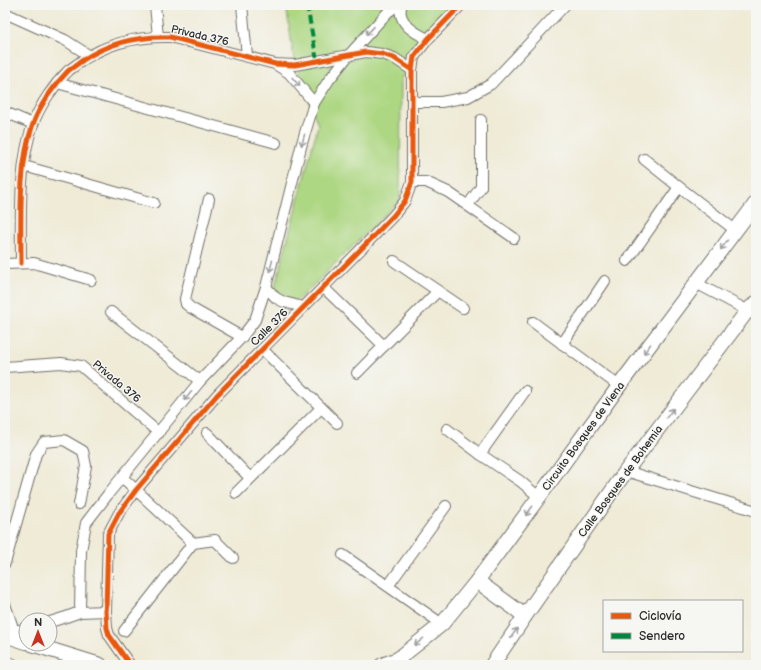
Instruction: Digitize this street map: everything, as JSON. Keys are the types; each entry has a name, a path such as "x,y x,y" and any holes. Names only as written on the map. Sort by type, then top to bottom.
{"main road":[{"name":"Circuito Bosques de Viena","path":"382,665 398,659 442,624 477,581 619,386 756,202"},
{"name":"Calle Bosques de Bohemia","path":"492,665 626,471 753,309"},
{"path":"477,581 525,616"},
{"path":"8,634 18,638"},
{"path":"58,652 100,665"},
{"path":"5,663 11,665"}],"street":[{"path":"155,5 158,37"},
{"path":"242,5 247,56"},
{"name":"Calle 376","path":"80,612 81,551 86,522 200,381 242,337 255,320 266,287 302,143 314,103 329,80 348,56 388,12 398,5"},
{"path":"401,5 400,14 404,23 416,33 428,39"},
{"name":"Calle 376","path":"130,665 108,632 106,611 108,534 118,513 217,395 303,307 324,288 393,216 405,201 412,182 412,70 414,57 428,39 461,5"},
{"path":"412,102 441,102 468,97 491,84 565,5"},
{"path":"5,13 65,40 90,56"},
{"name":"Privada 376","path":"21,263 21,206 24,166 28,141 40,108 69,70 107,47 129,40 158,37 170,37 275,64"},
{"path":"275,64 295,65 366,52 382,54 394,58 412,70"},
{"path":"275,64 289,73 314,103"},
{"path":"58,83 276,143"},
{"path":"5,112 33,124"},
{"path":"468,205 481,187 481,120"},
{"path":"644,160 735,230"},
{"path":"24,166 154,203"},
{"path":"412,182 426,182 448,192 514,238"},
{"path":"627,261 679,187"},
{"path":"209,199 185,299 186,304 242,337"},
{"path":"394,261 463,308"},
{"path":"5,264 34,263 91,280"},
{"path":"562,344 605,281"},
{"path":"696,283 753,309"},
{"path":"266,287 276,298 284,302 303,307"},
{"path":"324,288 384,346"},
{"path":"357,373 438,291"},
{"path":"111,312 200,381"},
{"path":"533,322 619,386"},
{"path":"262,348 337,423"},
{"name":"Privada 376","path":"5,367 61,363 81,366 159,433"},
{"path":"480,454 524,391"},
{"path":"236,493 321,408"},
{"path":"447,429 480,454 520,481 539,497"},
{"path":"207,433 250,478"},
{"path":"5,563 36,454 44,442 64,440 83,451 86,466 79,504"},
{"path":"626,471 756,510"},
{"path":"122,477 193,543"},
{"path":"388,586 446,506"},
{"path":"124,630 193,543 216,540 233,558"},
{"path":"343,555 442,624"},
{"path":"5,604 8,634 18,631"},
{"path":"58,620 80,612 106,611"}],"green space":[{"path":"286,5 459,5 412,49 401,79 400,200 294,304 274,290 318,125 294,60"}],"marked path":[{"path":"307,5 317,61"}],"cycle path":[{"path":"130,665 109,635 107,628 108,534 119,513 136,490 217,395 366,244 405,201 412,182 412,70 414,57 428,39 461,5"},
{"path":"21,263 21,193 25,157 33,124 43,103 68,71 83,60 103,49 135,39 170,37 275,64 295,65 366,52 382,54 394,58 412,70"}]}
